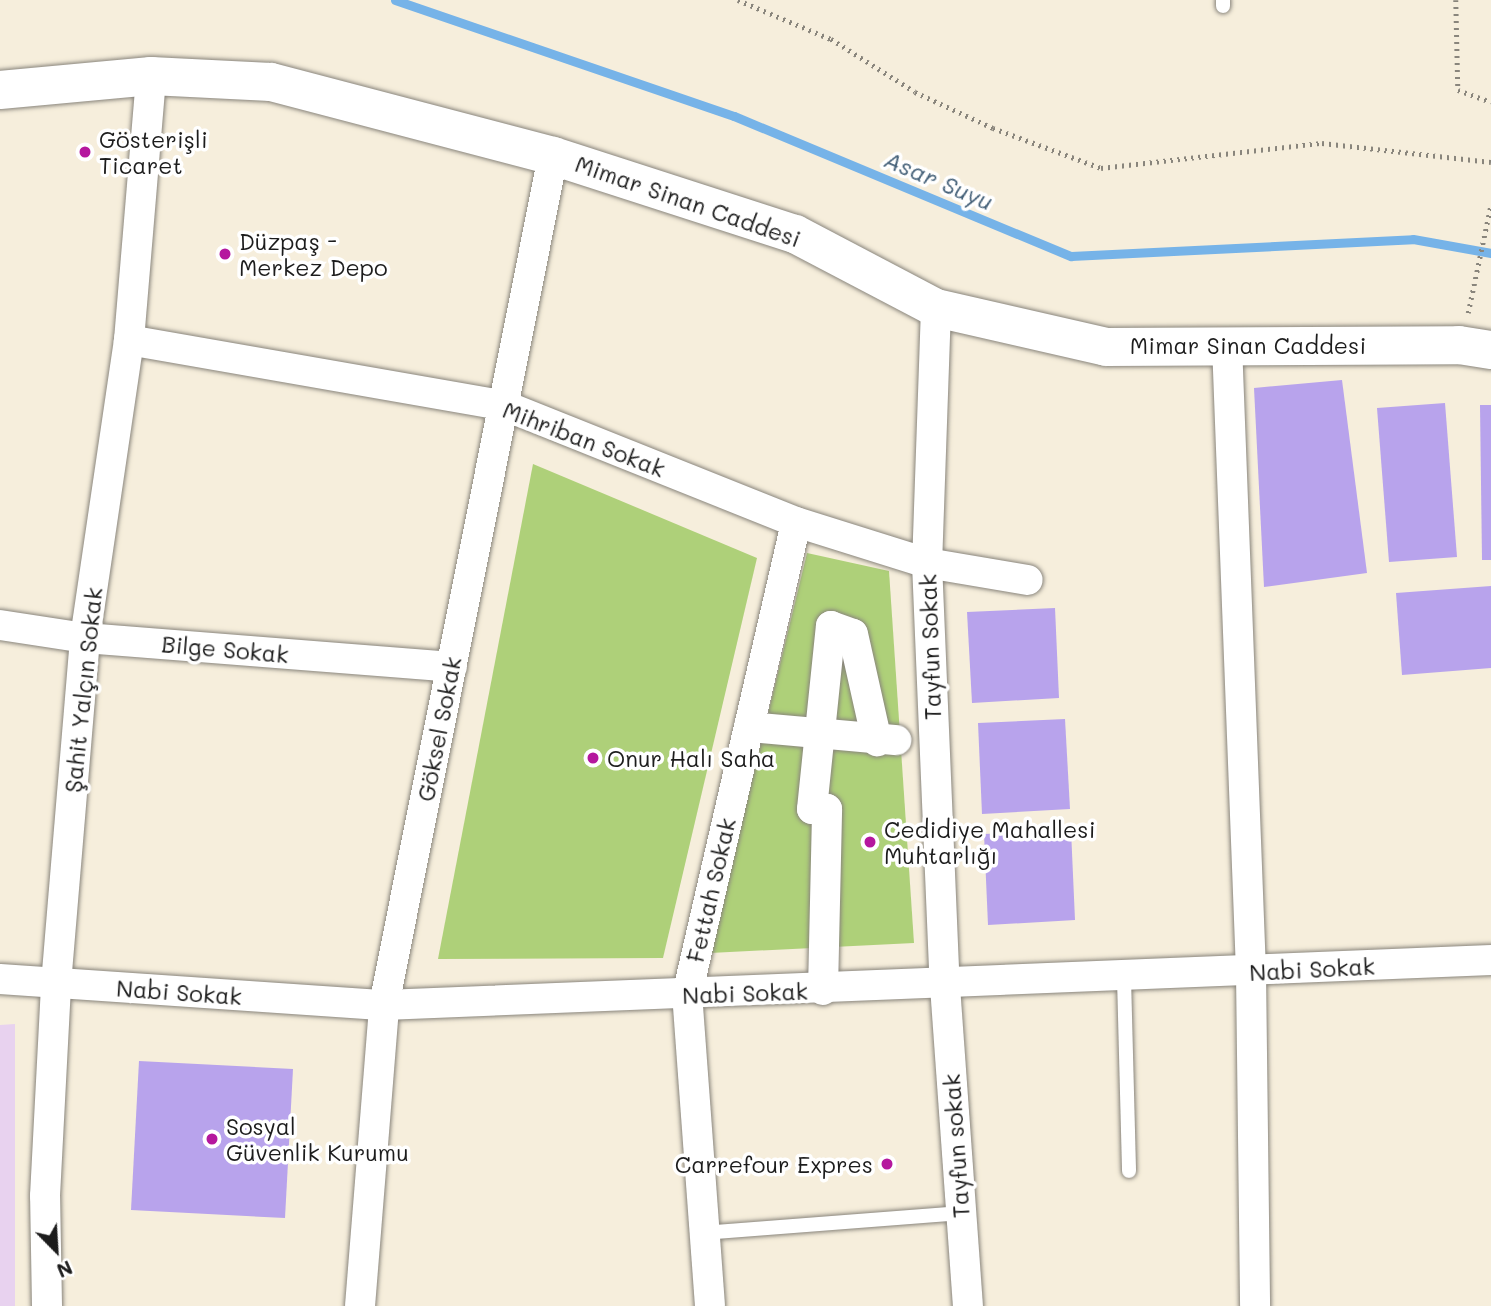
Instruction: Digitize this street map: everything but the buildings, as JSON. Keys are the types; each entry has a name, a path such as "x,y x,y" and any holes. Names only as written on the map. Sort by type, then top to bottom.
{"main road":[{"name":"Mimar Sinan Caddesi","path":"0,90 151,76 271,82 552,156 795,234 936,308 1106,347 1227,344 1459,345 1491,349"}],"street":[{"name":"Şahit Yalçın Sokak","path":"47,1306 45,1196 55,984 85,638 129,340 151,76"},
{"name":"Göksel Sokak","path":"360,1306 384,1005 552,156"},
{"name":"Tayfun Sokak","path":"936,308 927,563 945,986"},
{"name":"Mihriban Sokak","path":"129,340 503,405 796,522 927,563 1028,580"},
{"path":"1227,344 1251,972 1255,1306"},
{"name":"Fettah Sokak","path":"710,1306 687,995 796,522"},
{"name":"Bilge Sokak","path":"0,625 85,638 452,667"},
{"path":"749,727 819,736 887,741 853,634 831,626 819,736 812,809 827,809 823,990"},
{"name":"Nabi Sokak","path":"0,979 384,1005 945,986 1491,960"},
{"name":"Tayfun sokak","path":"945,986 968,1306"}],"lane":[{"path":"1124,978 1129,1171"},
{"path":"703,1233 961,1213"}],"path":[{"path":"738,0 831,39 915,92 993,128 1101,168 1322,144 1491,162"},
{"path":"1456,0 1458,90 1491,102"},
{"path":"1475,290 1491,204"}],"shaded area":[{"path":"15,1024 15,1306 0,1306 0,1025"}],"green space":[{"name":"Onur Halı Saha","path":"533,464 757,558 663,958 438,959"},
{"path":"807,553 889,571 914,943 710,953"}],"waterway":[{"name":"Asar Suyu","path":"395,0 734,116 1071,256 1413,239 1491,253"}],"place":[{"name":"Gösterişli Ticaret","path":"85,152"},
{"name":"Düzpaş - Merkez Depo","path":"225,254"},
{"name":"Onur Halı Saha","path":"593,758"},
{"name":"Cedidiye Mahallesi Muhtarlığı","path":"870,842"},
{"name":"Sosyal Güvenlik Kurumu","path":"212,1139"},
{"name":"Carrefour Expres","path":"887,1164"}]}
